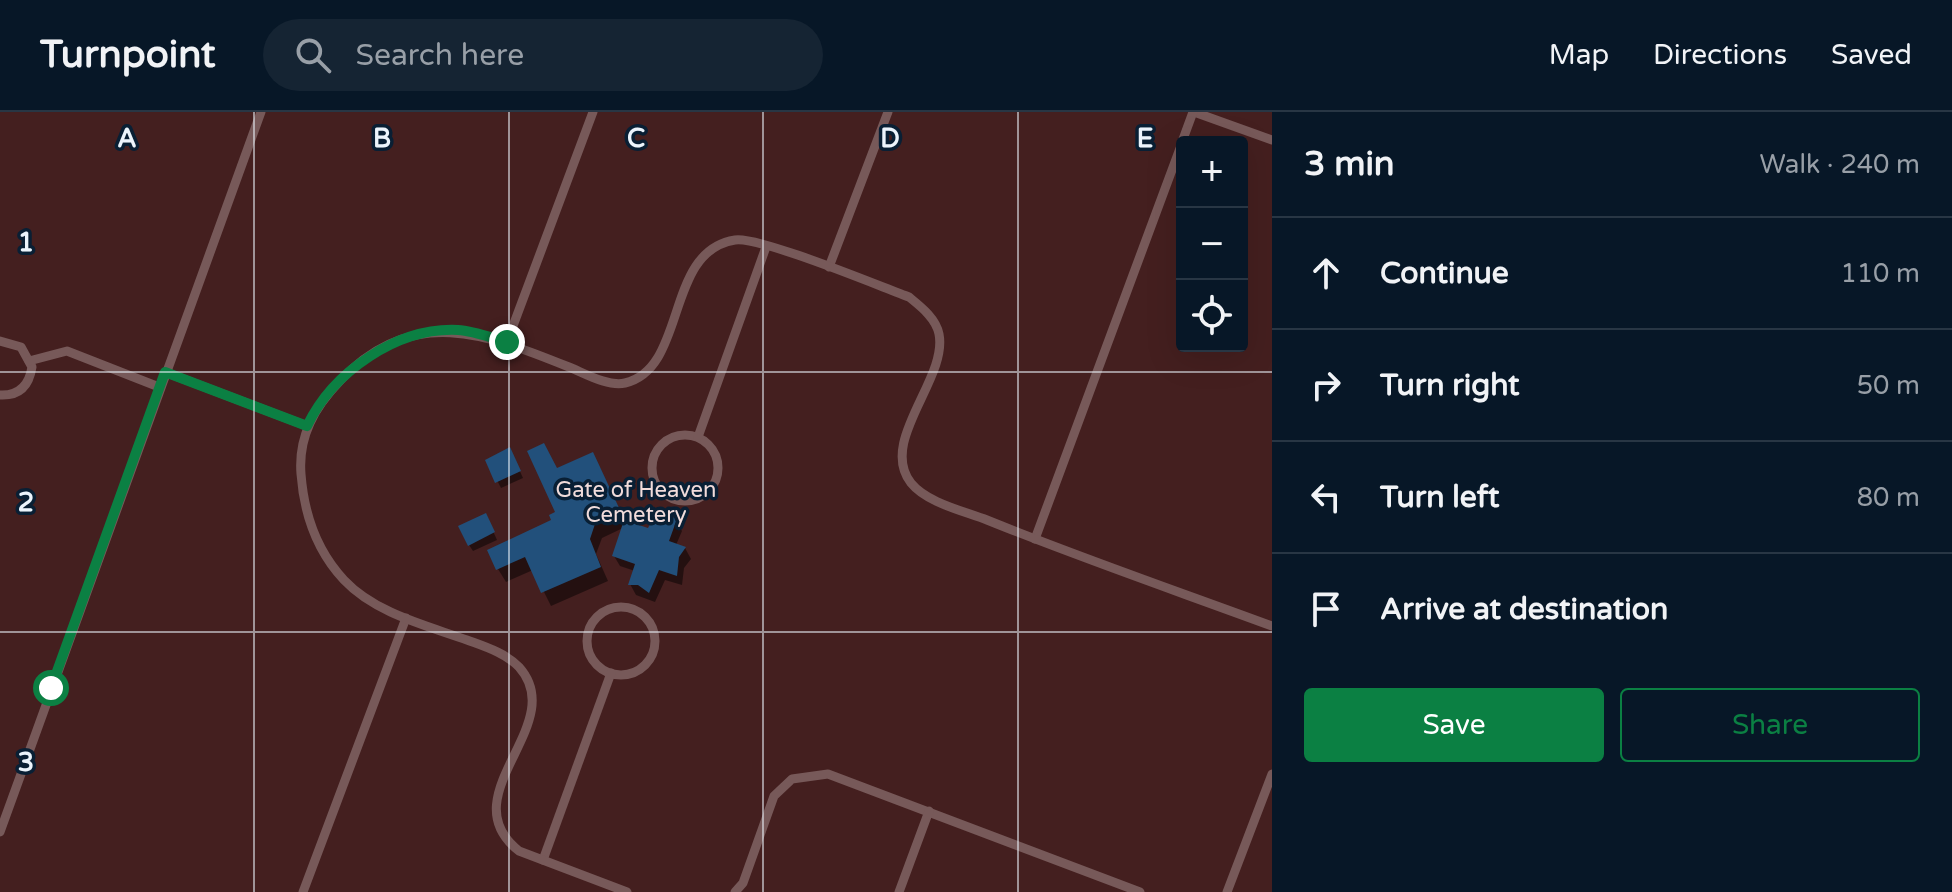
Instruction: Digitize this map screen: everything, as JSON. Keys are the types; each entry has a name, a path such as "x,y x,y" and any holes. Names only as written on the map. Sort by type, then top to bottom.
{"lane":[{"path":"0,832 261,112"},
{"path":"507,342 593,112"},
{"path":"829,267 888,112"},
{"path":"1184,136 1194,112 1272,140"},
{"path":"1035,539 1176,158"},
{"path":"627,892 603,888 512,845 496,824 495,801 531,712 530,687 519,666 491,649 369,601 345,581 321,551 304,511 300,468 307,426 316,407 344,377 380,350 421,334 459,330 507,342 598,379 624,384 645,372 661,351 690,273 712,248 737,239 766,247 909,297 928,312 939,333 936,361 902,447 904,466 912,484 934,499 1035,539 1272,626"},
{"path":"698,437 766,247"},
{"path":"0,341 21,347 29,361 29,381 12,395 1,399"},
{"path":"29,361 67,351 159,387"},
{"path":"165,372 307,426"},
{"path":"677,436 698,437 713,450 718,460 716,480 704,496 694,500 674,500 658,487 653,477 654,456 667,440 677,436"},
{"path":"625,607 645,617 655,637 654,648 643,667 622,675 611,673 593,660 587,639 595,618 604,611 625,607"},
{"path":"303,892 406,618"},
{"path":"543,860 611,673"},
{"path":"735,892 743,883 774,796 792,779 828,774 1140,892"},
{"path":"1227,892 1272,777"},
{"path":"899,892 929,811"}],"green space":[{"name":"Gate of Heaven Cemetery","path":"0,112 1272,112 1272,892 0,892"}],"building":[{"path":"544,443 557,468 593,452 621,512 595,524 590,539 601,567 541,593 525,557 496,570 487,550 551,520 549,515 555,512 527,451"},
{"path":"510,447 521,471 495,483 485,460"},
{"path":"657,510 677,519 669,541 686,547 679,557 677,576 659,570 649,593 638,585 628,585 635,564 612,556 624,520 648,528"},
{"path":"486,513 495,532 468,546 458,526"}],"route":[{"path":"51,688 165,372 307,426 316,407 344,377 380,350 421,334 459,330 507,342"}]}
